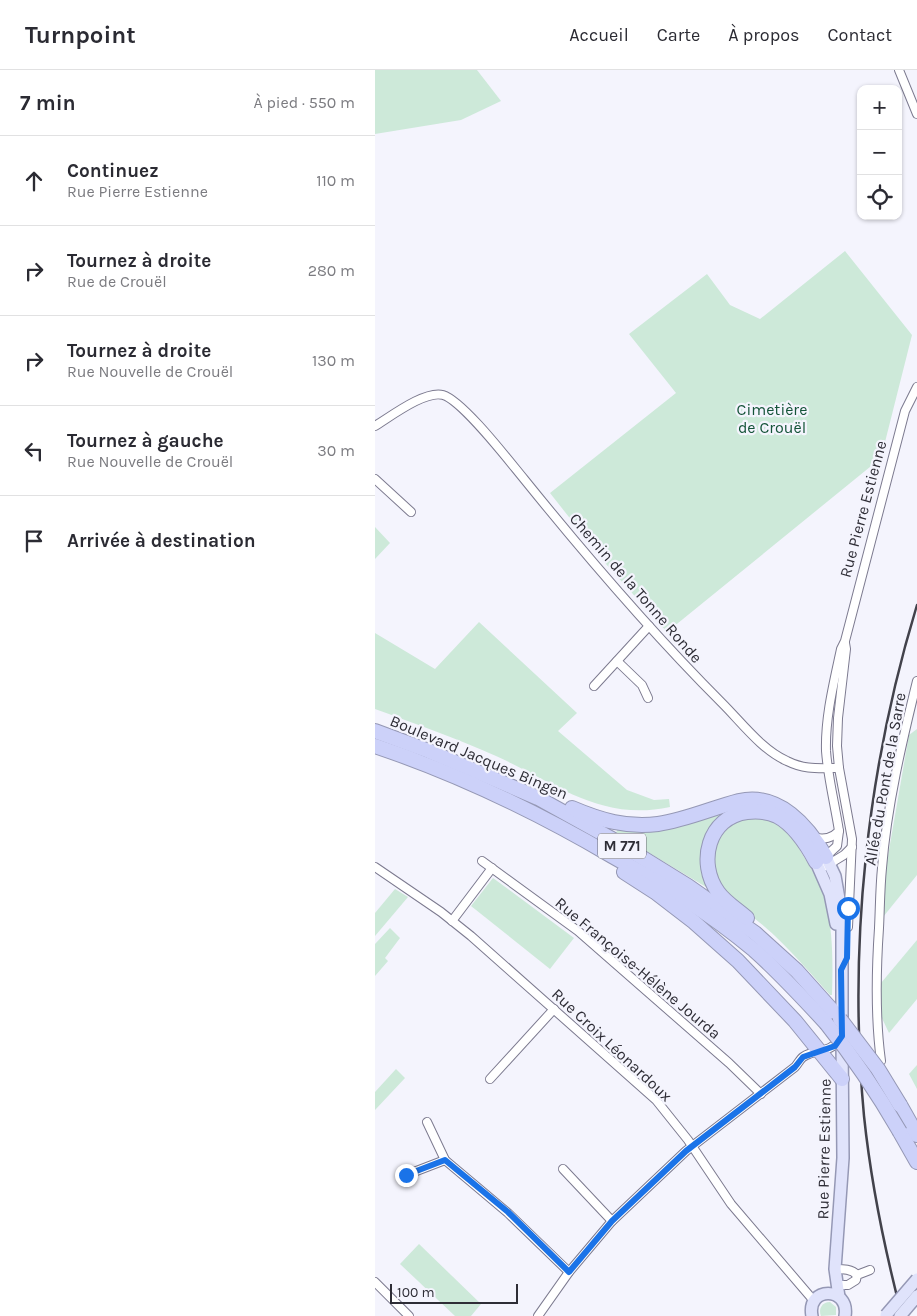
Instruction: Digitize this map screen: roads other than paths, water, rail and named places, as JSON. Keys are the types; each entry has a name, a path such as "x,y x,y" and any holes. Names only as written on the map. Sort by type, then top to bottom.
{"highway":[{"name":"Boulevard Jacques Bingen","path":"375,731 429,751 538,798 612,839 688,886 755,934 797,971 855,1037 878,1069 917,1135"},
{"name":"Boulevard Jacques Bingen","path":"375,746 461,779 510,801 578,836 691,903 723,926 755,951 783,977 826,1023 870,1082 917,1162"},
{"path":"538,798 564,805 593,817 629,825 658,824 740,801 757,799 784,808 793,815 815,838 823,863"},
{"path":"797,971 783,950 718,893 710,879 707,864 712,835 725,820 740,813 758,810 777,816 790,826 823,863"},
{"path":"578,836 601,857 655,892 694,922 738,961 773,996 842,1079"}],"main road":[{"name":"Rue Pierre Estienne","path":"823,863 835,876 841,905 843,1158 835,1269 843,1306"},
{"name":"Rue Pierre Estienne","path":"826,1294 835,1269"},
{"path":"884,1316 917,1279"},
{"path":"811,1311 821,1295 826,1294 835,1295 843,1306 856,1316"},
{"path":"901,1316 917,1296"}],"street":[{"path":"899,70 917,114"},
{"name":"Rue Pierre Estienne","path":"839,831 828,768 827,731 830,701 841,649 845,641 905,410 917,387"},
{"name":"Chemin de la Tonne Ronde","path":"375,426 422,398 436,394 443,395 455,403 484,431 602,573 649,626 696,677 772,752 786,761 807,769 839,768"},
{"path":"375,479 411,512"},
{"path":"594,686 649,626"},
{"name":"Rue Pierre Estienne","path":"841,970 847,958 852,847 851,826 839,768 837,718 846,649 845,641"},
{"path":"617,661 642,685 648,698"},
{"name":"Allée du Pont de la Sarre","path":"881,1061 878,1042 877,966 882,867 887,826 901,750 917,681"},
{"path":"823,863 837,846 839,831"},
{"path":"815,838 826,839 833,837 839,831"},
{"path":"823,863 852,847"},
{"name":"Rue Françoise-Hélène Jourda","path":"482,861 578,931 729,1063 761,1094"},
{"name":"Rue Croix Léonardoux","path":"375,868 452,921 656,1100 692,1146 731,1204 811,1311"},
{"path":"452,921 492,868"},
{"path":"490,1080 554,1009"},
{"path":"538,1316 569,1272 612,1221 692,1146 795,1067 803,1057 835,1046 842,1036"},
{"path":"427,1122 445,1160 508,1212 569,1272"},
{"path":"406,1175 445,1160"},
{"path":"563,1169 612,1221"},
{"path":"835,1269 854,1272 857,1275"},
{"path":"857,1275 870,1270"},
{"path":"837,1285 844,1286 853,1282 856,1280 857,1275"},
{"path":"375,1282 409,1316"}],"railway":[{"path":"902,1316 879,1217 867,1141 860,1052 858,987 866,858 874,794 885,730 917,605"}],"park label":[{"name":"Cimetière de Crouël","path":"772,418"}]}
